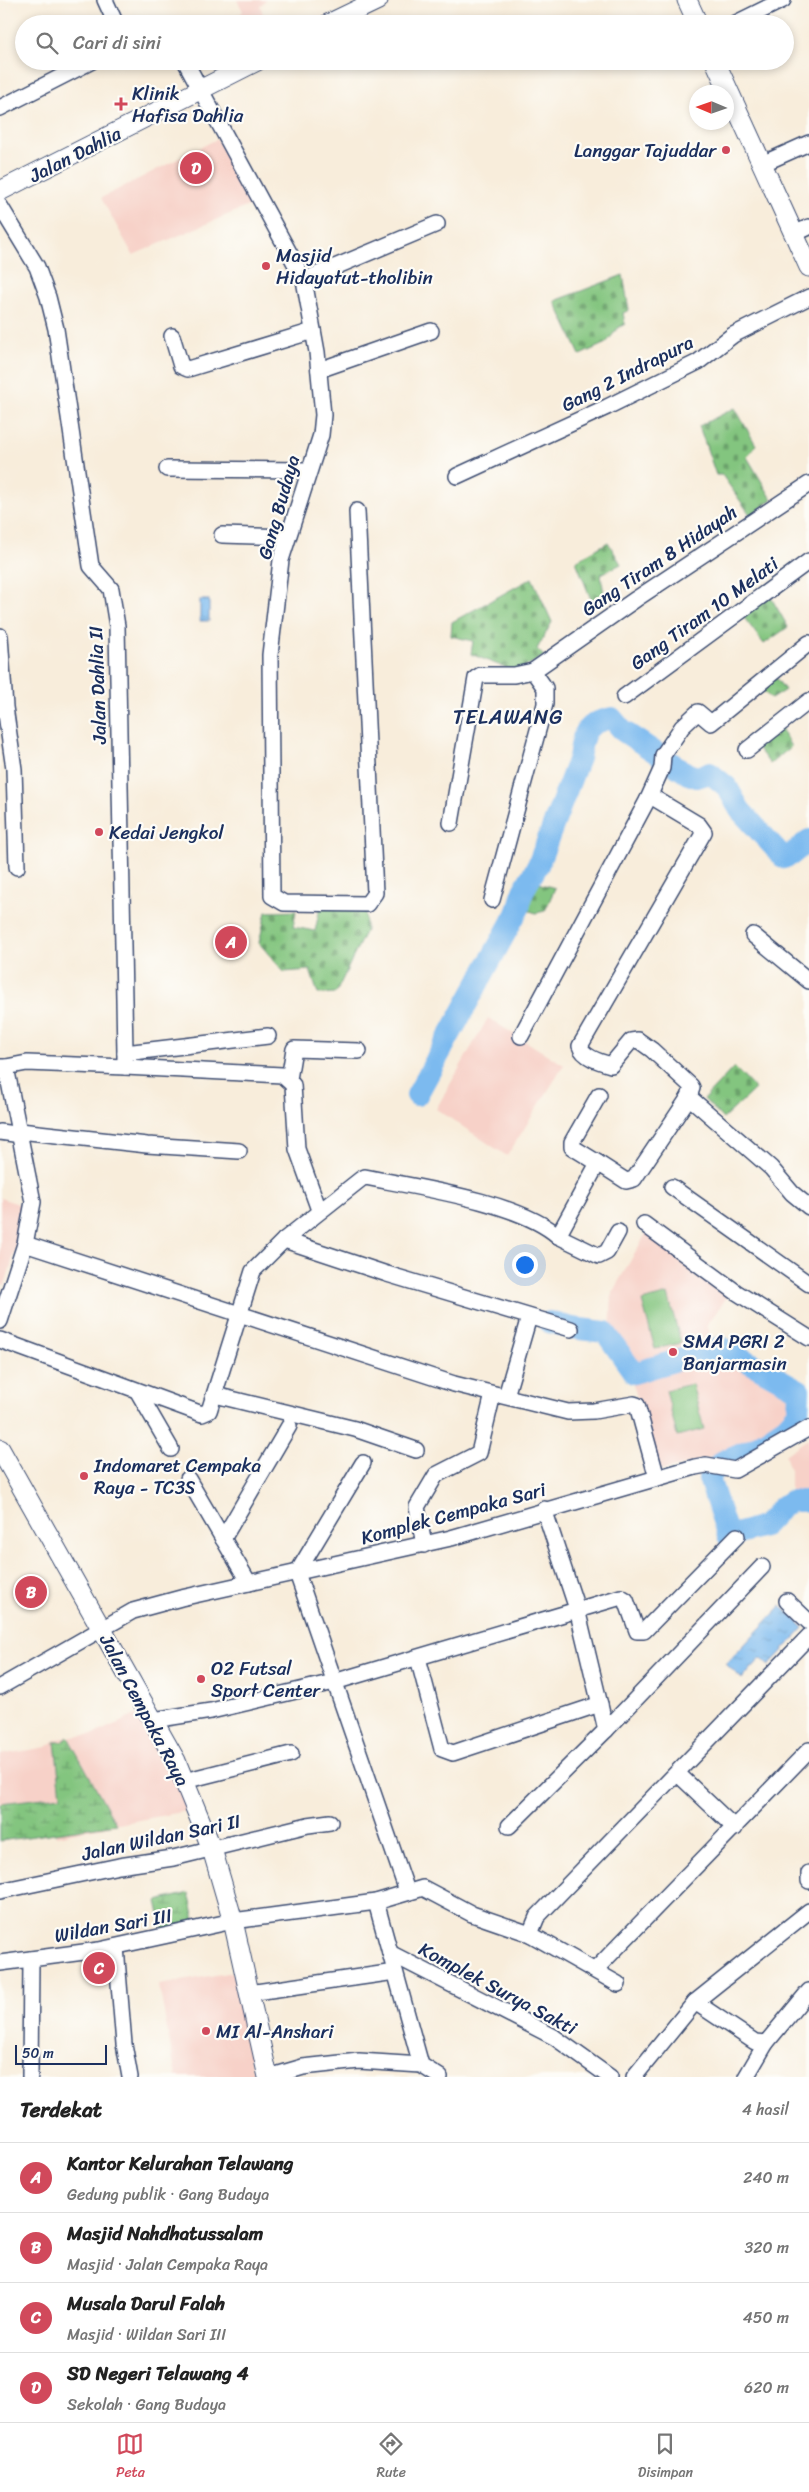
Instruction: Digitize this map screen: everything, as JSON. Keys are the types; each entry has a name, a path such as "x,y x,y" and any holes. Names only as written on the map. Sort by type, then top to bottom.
{"street":[{"path":"105,0 112,15"},
{"path":"347,15 378,0"},
{"path":"687,0 694,15"},
{"path":"752,15 783,0"},
{"path":"0,108 74,70"},
{"name":"Gang Budaya","path":"190,70 304,280 319,370 323,415 321,434 281,560 270,655 272,896 284,903 367,904 375,893 356,511"},
{"name":"Jalan Dahlia","path":"0,191 240,70"},
{"path":"719,70 762,164 802,230 809,266"},
{"path":"762,164 809,143"},
{"name":"Jalan Dahlia II","path":"0,206 36,267 48,297 56,329 91,566 111,589 117,626 125,1060"},
{"path":"304,280 437,224"},
{"name":"Gang 2 Indrapura","path":"458,476 607,407 698,362 733,335 809,297"},
{"path":"172,336 181,366 188,369 313,331"},
{"path":"319,370 431,331"},
{"path":"167,468 309,470"},
{"name":"Gang Tiram 8 Hidayah","path":"533,671 636,599 809,484"},
{"path":"222,535 288,537"},
{"name":"Gang Tiram 10 Melati","path":"624,697 809,561"},
{"path":"0,636 14,769 17,867"},
{"path":"521,1036 648,799 662,768 662,757 682,727 696,712 712,723 809,643"},
{"path":"451,822 476,678 481,675 514,675 533,671 544,688 545,704 492,900"},
{"path":"747,750 809,701"},
{"path":"598,1095 572,1142 572,1147 626,1181 634,1179 689,1097 692,1088 652,1050 638,1040 631,1041 611,1065 591,1058 581,1050 580,1046 704,832 699,825 654,798 648,799"},
{"path":"753,935 809,981"},
{"path":"125,1060 268,1036"},
{"path":"289,1079 294,1048 359,1051"},
{"path":"0,1321 25,1244 34,1202 21,1133 3,1067 27,1063 125,1060 282,1075 289,1079 293,1085 297,1149 320,1210"},
{"path":"689,1097 771,1168 792,1193 809,1207"},
{"path":"0,1132 239,1151"},
{"path":"558,1236 598,1163"},
{"path":"0,1340 202,1414 209,1411 215,1395 253,1272 284,1240 320,1210 366,1177 455,1194 496,1207 548,1227 558,1236 599,1256 607,1252 618,1232"},
{"path":"672,1187 809,1284"},
{"path":"644,1224 736,1292 809,1338"},
{"path":"284,1240 404,1280 571,1329"},
{"path":"25,1244 239,1316 454,1384 568,1412 594,1411 637,1405 656,1478"},
{"path":"424,1545 417,1507 436,1475 479,1453 529,1317"},
{"path":"138,1392 171,1449"},
{"path":"215,1395 355,1429 416,1450"},
{"path":"223,1539 289,1426"},
{"name":"Komplek Cempaka Sari","path":"0,1687 133,1611 249,1583 424,1545 706,1465 730,1470 809,1428"},
{"name":"Jalan Cempaka Raya","path":"0,1449 153,1720 184,1781 212,1848 233,1921 269,2077"},
{"path":"363,1463 297,1573 407,1891 423,1888 472,1914 530,1934 596,1969 618,1984"},
{"path":"188,1478 249,1583"},
{"path":"544,1510 577,1609 606,1730"},
{"path":"153,1720 211,1711 334,1682 621,1597 626,1600 637,1631 644,1631 737,1536"},
{"path":"509,1826 606,1730 762,1568"},
{"path":"787,1601 809,1622"},
{"path":"530,1934 537,1917 809,1636"},
{"path":"418,1658 442,1749 447,1752 453,1752 600,1704"},
{"path":"596,1969 809,1750"},
{"path":"184,1781 291,1754"},
{"path":"677,1773 735,1828"},
{"name":"Jalan Wildan Sari II","path":"0,1891 119,1866 173,1858 308,1824 330,1822"},
{"path":"809,1873 809,1882"},
{"name":"Wildan Sari III","path":"0,1963 116,1947 233,1921 376,1902 407,1891"},
{"path":"376,1902 421,2065"},
{"path":"634,2077 695,2002 809,1911"},
{"path":"116,1947 124,2044 130,2077"},
{"name":"Komplek Surya Sakti","path":"390,1953 554,2037 610,2077"},
{"path":"30,2077 31,1960"},
{"path":"249,1993 395,1972"},
{"path":"746,2077 766,2043 809,1991"},
{"path":"695,2002 755,2042 766,2043"},
{"path":"269,2077 303,2067 359,2061 421,2065 440,2077"}],"shaded area":[{"path":"237,0 266,0 260,6 264,15 240,15 243,11"},
{"path":"217,139 253,204 133,255 101,198"},
{"path":"488,1018 564,1065 507,1156 436,1109"},
{"path":"0,1198 28,1207 5,1285 0,1283"},
{"name":"SMA PGRI 2 Banjarmasin","path":"648,1230 732,1290 707,1325 714,1345 791,1393 792,1416 745,1448 661,1471 625,1360 610,1333 612,1293"},
{"path":"809,1438 809,1499 790,1500 790,1470 785,1455"},
{"path":"142,1712 192,1810 56,1836 51,1797 0,1804 0,1755 47,1747 57,1739 94,1734"},
{"name":"MI Al-Anshari","path":"233,1972 254,2077 176,2077 159,1985"}],"green space":[{"path":"623,275 629,310 623,313 625,324 618,328 606,343 580,355 555,301"},
{"path":"735,408 756,445 747,457 772,499 751,516 722,475 716,475 699,426"},
{"path":"608,542 621,564 601,574 604,595 592,602 576,561"},
{"path":"532,578 552,622 537,649 544,656 516,672 471,654 473,641 451,636 452,622"},
{"path":"769,594 788,627 764,644 742,615"},
{"path":"773,674 785,690 771,699 759,687"},
{"path":"781,728 791,747 770,764 757,747"},
{"path":"534,882 555,888 545,911 536,913 524,909"},
{"path":"320,908 365,908 366,930 336,993 318,994 310,970 284,972 259,943 266,912 296,911 293,927 315,931"},
{"path":"734,1067 755,1089 723,1119 704,1099"},
{"path":"668,1294 681,1343 655,1349 642,1301"},
{"path":"692,1384 704,1429 677,1436 666,1390"},
{"path":"68,1737 116,1824 0,1841 0,1803 61,1796 55,1742 62,1742"},
{"path":"189,1893 196,1924 164,1932 157,1901"}],"water":[{"path":"200,600 209,600 209,621 200,621"},
{"path":"781,1606 804,1628 769,1665 761,1658 742,1679 726,1664"}],"waterway":[{"path":"417,1095 519,908 523,891 538,865 579,758 584,735 591,726 612,718 623,731 688,774 697,777 710,773 727,787 740,810 784,858 791,855 809,840"},
{"path":"549,1322 572,1328 605,1332 634,1373 721,1347 799,1390 798,1413 786,1426 755,1447 721,1462 709,1478 728,1536 764,1526 782,1507 791,1501 809,1501"}],"place":[{"name":"Klinik Hafisa Dahlia","path":"121,104"},
{"name":"Langgar Tajuddar","path":"726,150"},
{"name":"SD Negeri Telawang 4","path":"196,168"},
{"name":"Masjid Hidayatut-tholibin","path":"266,266"},
{"name":"Kedai Jengkol","path":"99,832"},
{"name":"Kantor Kelurahan Telawang","path":"231,942"},
{"name":"SMA PGRI 2 Banjarmasin","path":"673,1352"},
{"name":"Indomaret Cempaka Raya - TC3S","path":"84,1476"},
{"name":"Masjid Nahdhatussalam","path":"31,1592"},
{"name":"O2 Futsal Sport Center","path":"201,1679"},
{"name":"Musala Darul Falah","path":"99,1968"},
{"name":"MI Al-Anshari","path":"206,2031"}],"district":[{"name":"TELAWANG","path":"508,717"}]}
